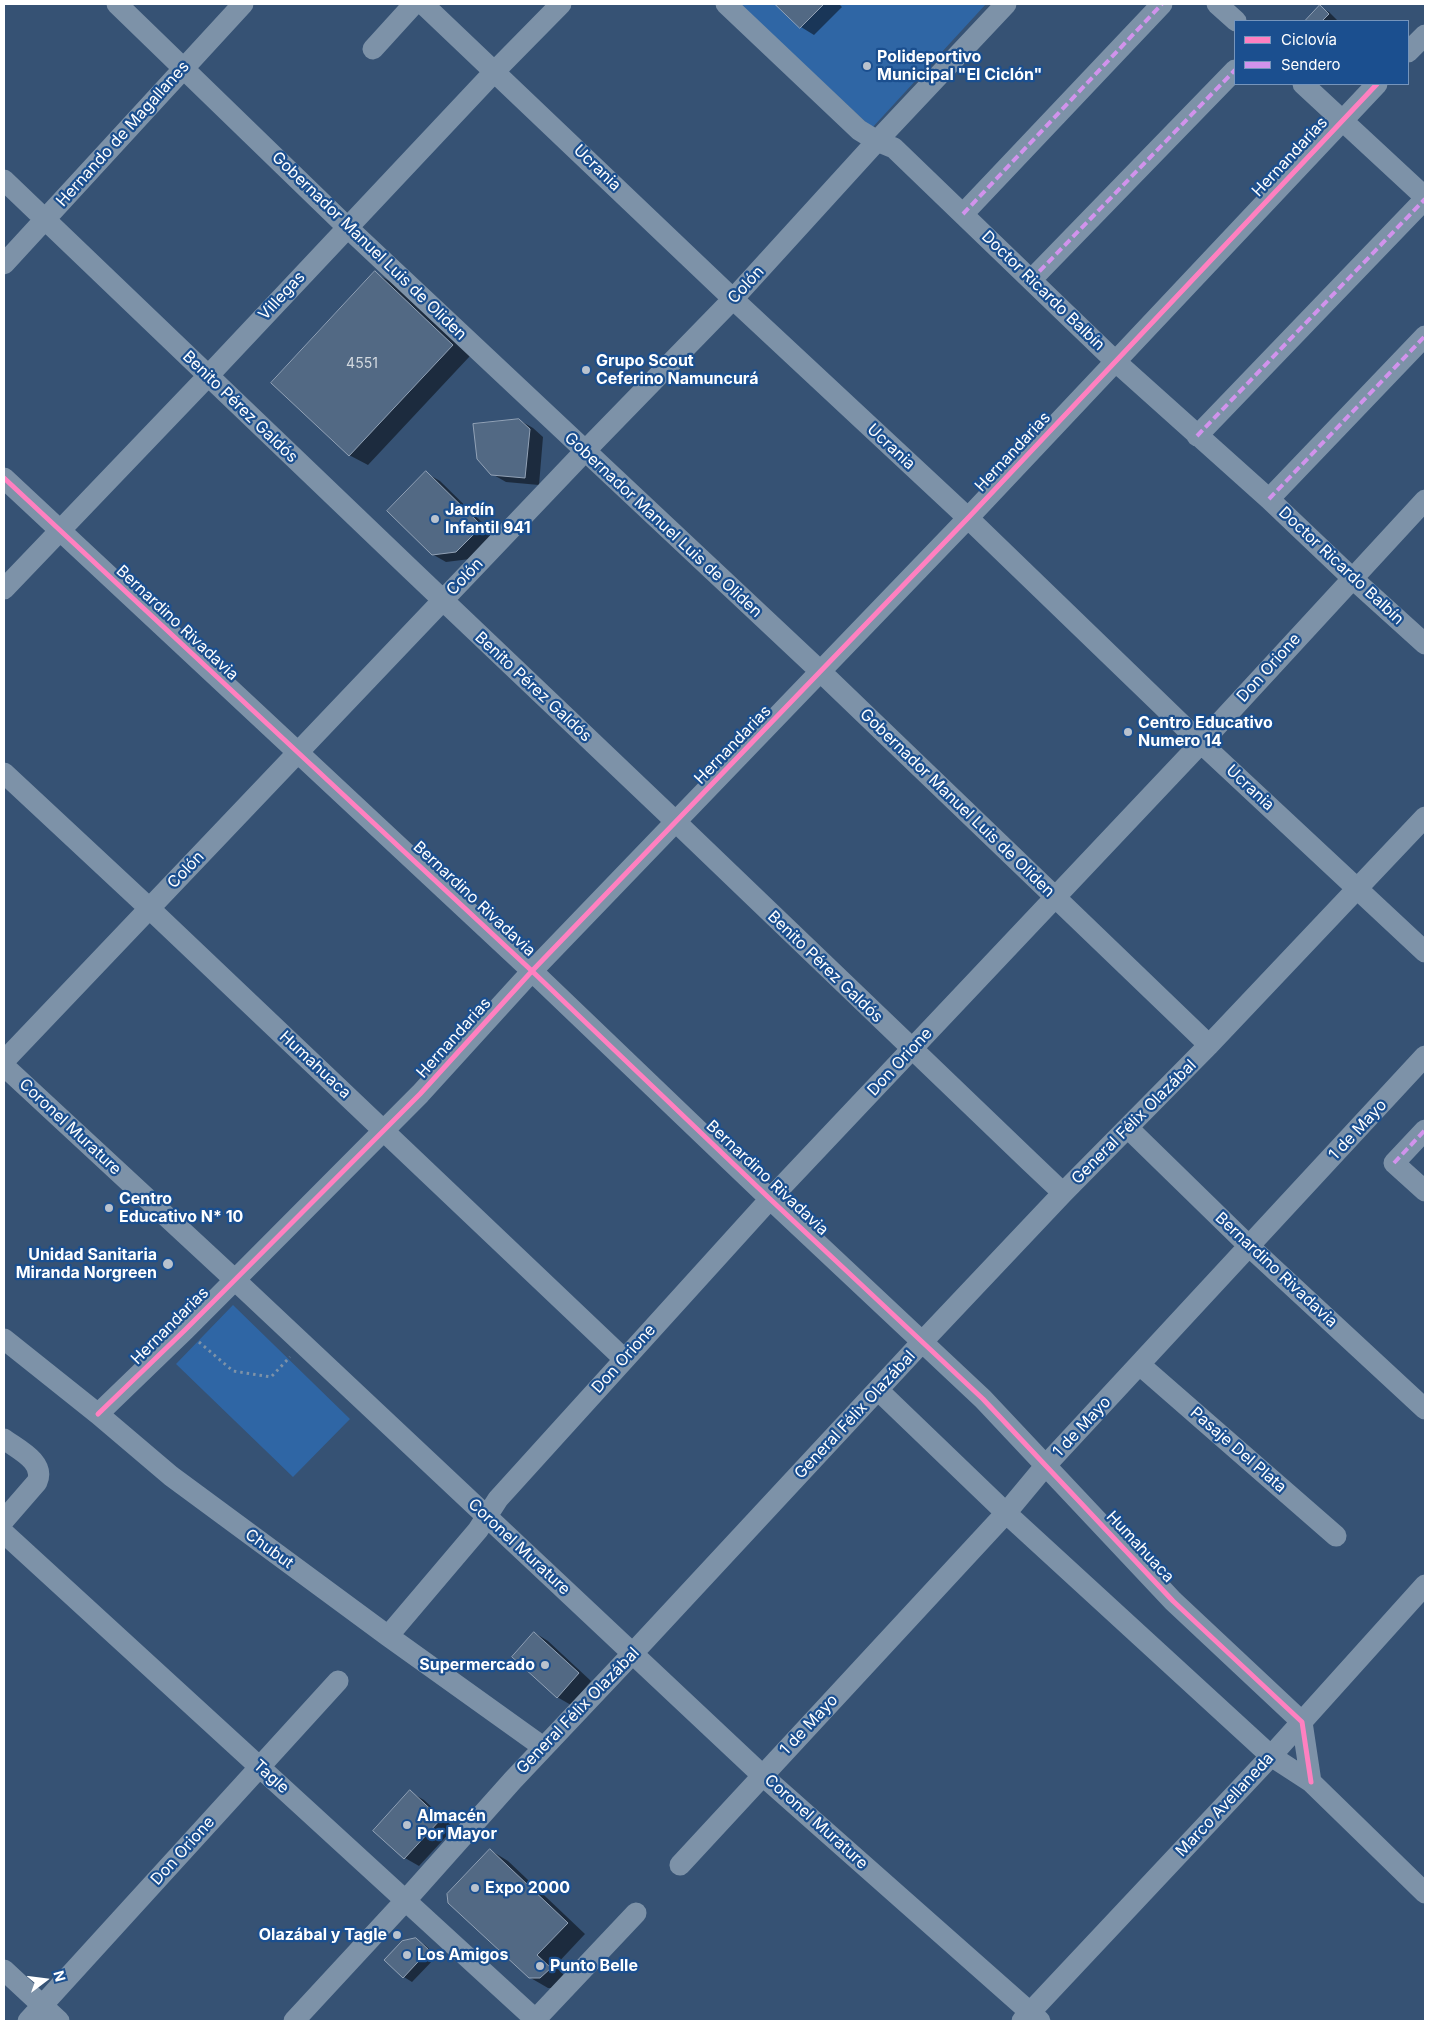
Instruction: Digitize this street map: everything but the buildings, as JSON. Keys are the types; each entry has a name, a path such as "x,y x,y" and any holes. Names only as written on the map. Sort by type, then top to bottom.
{"street":[{"name":"Gobernador Manuel Luis de Oliden","path":"117,4 347,227 820,671 1209,1045"},
{"name":"Hernando de Magallanes","path":"4,264 183,67 243,4"},
{"path":"373,49 414,4"},
{"name":"Ucrania","path":"423,4 733,299 968,518 1201,743 1359,889"},
{"name":"Villegas","path":"4,589 208,376 495,71 561,4"},
{"name":"Doctor Ricardo Balbín","path":"726,4 859,130 877,141 894,148 1115,361 1269,499 1425,644"},
{"name":"Colón","path":"4,1061 442,601 733,299 877,141 1006,4"},
{"path":"963,214 1162,4"},
{"path":"1217,4 1235,20"},
{"path":"1409,51 1425,34"},
{"path":"1031,280 1234,71"},
{"path":"1197,436 1425,198 1304,85"},
{"name":"Hernandarias","path":"98,1414 185,1330 420,1094 532,971 968,518 1376,85"},
{"name":"Benito Pérez Galdós","path":"4,180 911,1050 1063,1193"},
{"path":"1269,499 1425,336"},
{"name":"Bernardino Rivadavia","path":"4,478 532,971 770,1199 923,1341"},
{"name":"Don Orione","path":"388,1636 478,1530 498,1499 770,1199 1201,743 1425,500"},
{"name":"Humahuaca","path":"4,773 624,1359"},
{"name":"General Félix Olazábal","path":"294,2021 406,1900 543,1747 923,1341 1063,1193 1359,889 1425,817"},
{"path":"1359,889 1425,952"},
{"name":"1 de Mayo","path":"680,1865 1006,1513 1046,1465 1425,1056"},
{"name":"Coronel Murature","path":"4,1066 235,1280 763,1776 1031,2018"},
{"name":"Bernardino Rivadavia","path":"1128,1128 1250,1247 1425,1409"},
{"path":"1425,1130 1394,1163 1425,1191"},
{"name":"Chubut","path":"4,1339 98,1414 170,1476 543,1747"},
{"name":"Humahuaca","path":"923,1341 983,1399 1174,1601 1302,1722"},
{"name":"Pasaje Del Plata","path":"1140,1365 1336,1536"},
{"path":"878,1390 1006,1513 1271,1756 1311,1782 1425,1894"},
{"path":"4,1439 35,1462 40,1469 40,1476 37,1482 4,1520"},
{"name":"Tagle","path":"4,1533 536,2021"},
{"name":"Marco Avellaneda","path":"1031,2018 1425,1585"},
{"name":"Don Orione","path":"36,2014 338,1681"},
{"path":"1302,1722 1311,1782"},
{"path":"536,2021 636,1912"},
{"path":"4,1970 36,2014 59,2021"}],"path":[{"path":"185,1330 233,1371 271,1377 303,1344"}],"shaded area":[{"name":"Polideportivo Municipal \"El Ciclón\"","path":"739,4 986,4 872,128"},
{"path":"233,1305 350,1419 293,1477 176,1364"}],"marked path":[{"path":"963,214 1162,4"},
{"path":"1031,280 1234,71"},
{"path":"1197,436 1425,199"},
{"path":"1269,499 1425,336"},
{"path":"1394,1163 1425,1130"}],"cycle path":[{"path":"98,1414 185,1330 420,1094 532,971 968,518 1376,85"},
{"path":"4,478 532,971 770,1199 983,1399 1173,1601 1302,1722 1311,1782"}],"place":[{"name":"Polideportivo Municipal \"El Ciclón\"","path":"867,66"},
{"name":"Grupo Scout Ceferino Namuncurá","path":"586,370"},
{"name":"Jardín Infantil 941","path":"435,519"},
{"name":"Centro Educativo Numero 14","path":"1128,732"},
{"name":"Centro Educativo N* 10","path":"109,1208"},
{"name":"Unidad Sanitaria Miranda Norgreen","path":"168,1264"},
{"name":"Supermercado","path":"545,1665"},
{"name":"Almacén Por Mayor","path":"407,1825"},
{"name":"Expo 2000","path":"475,1888"},
{"name":"Olazábal y Tagle","path":"397,1935"},
{"name":"Los Amigos","path":"407,1955"},
{"name":"Punto Belle","path":"540,1966"}]}
